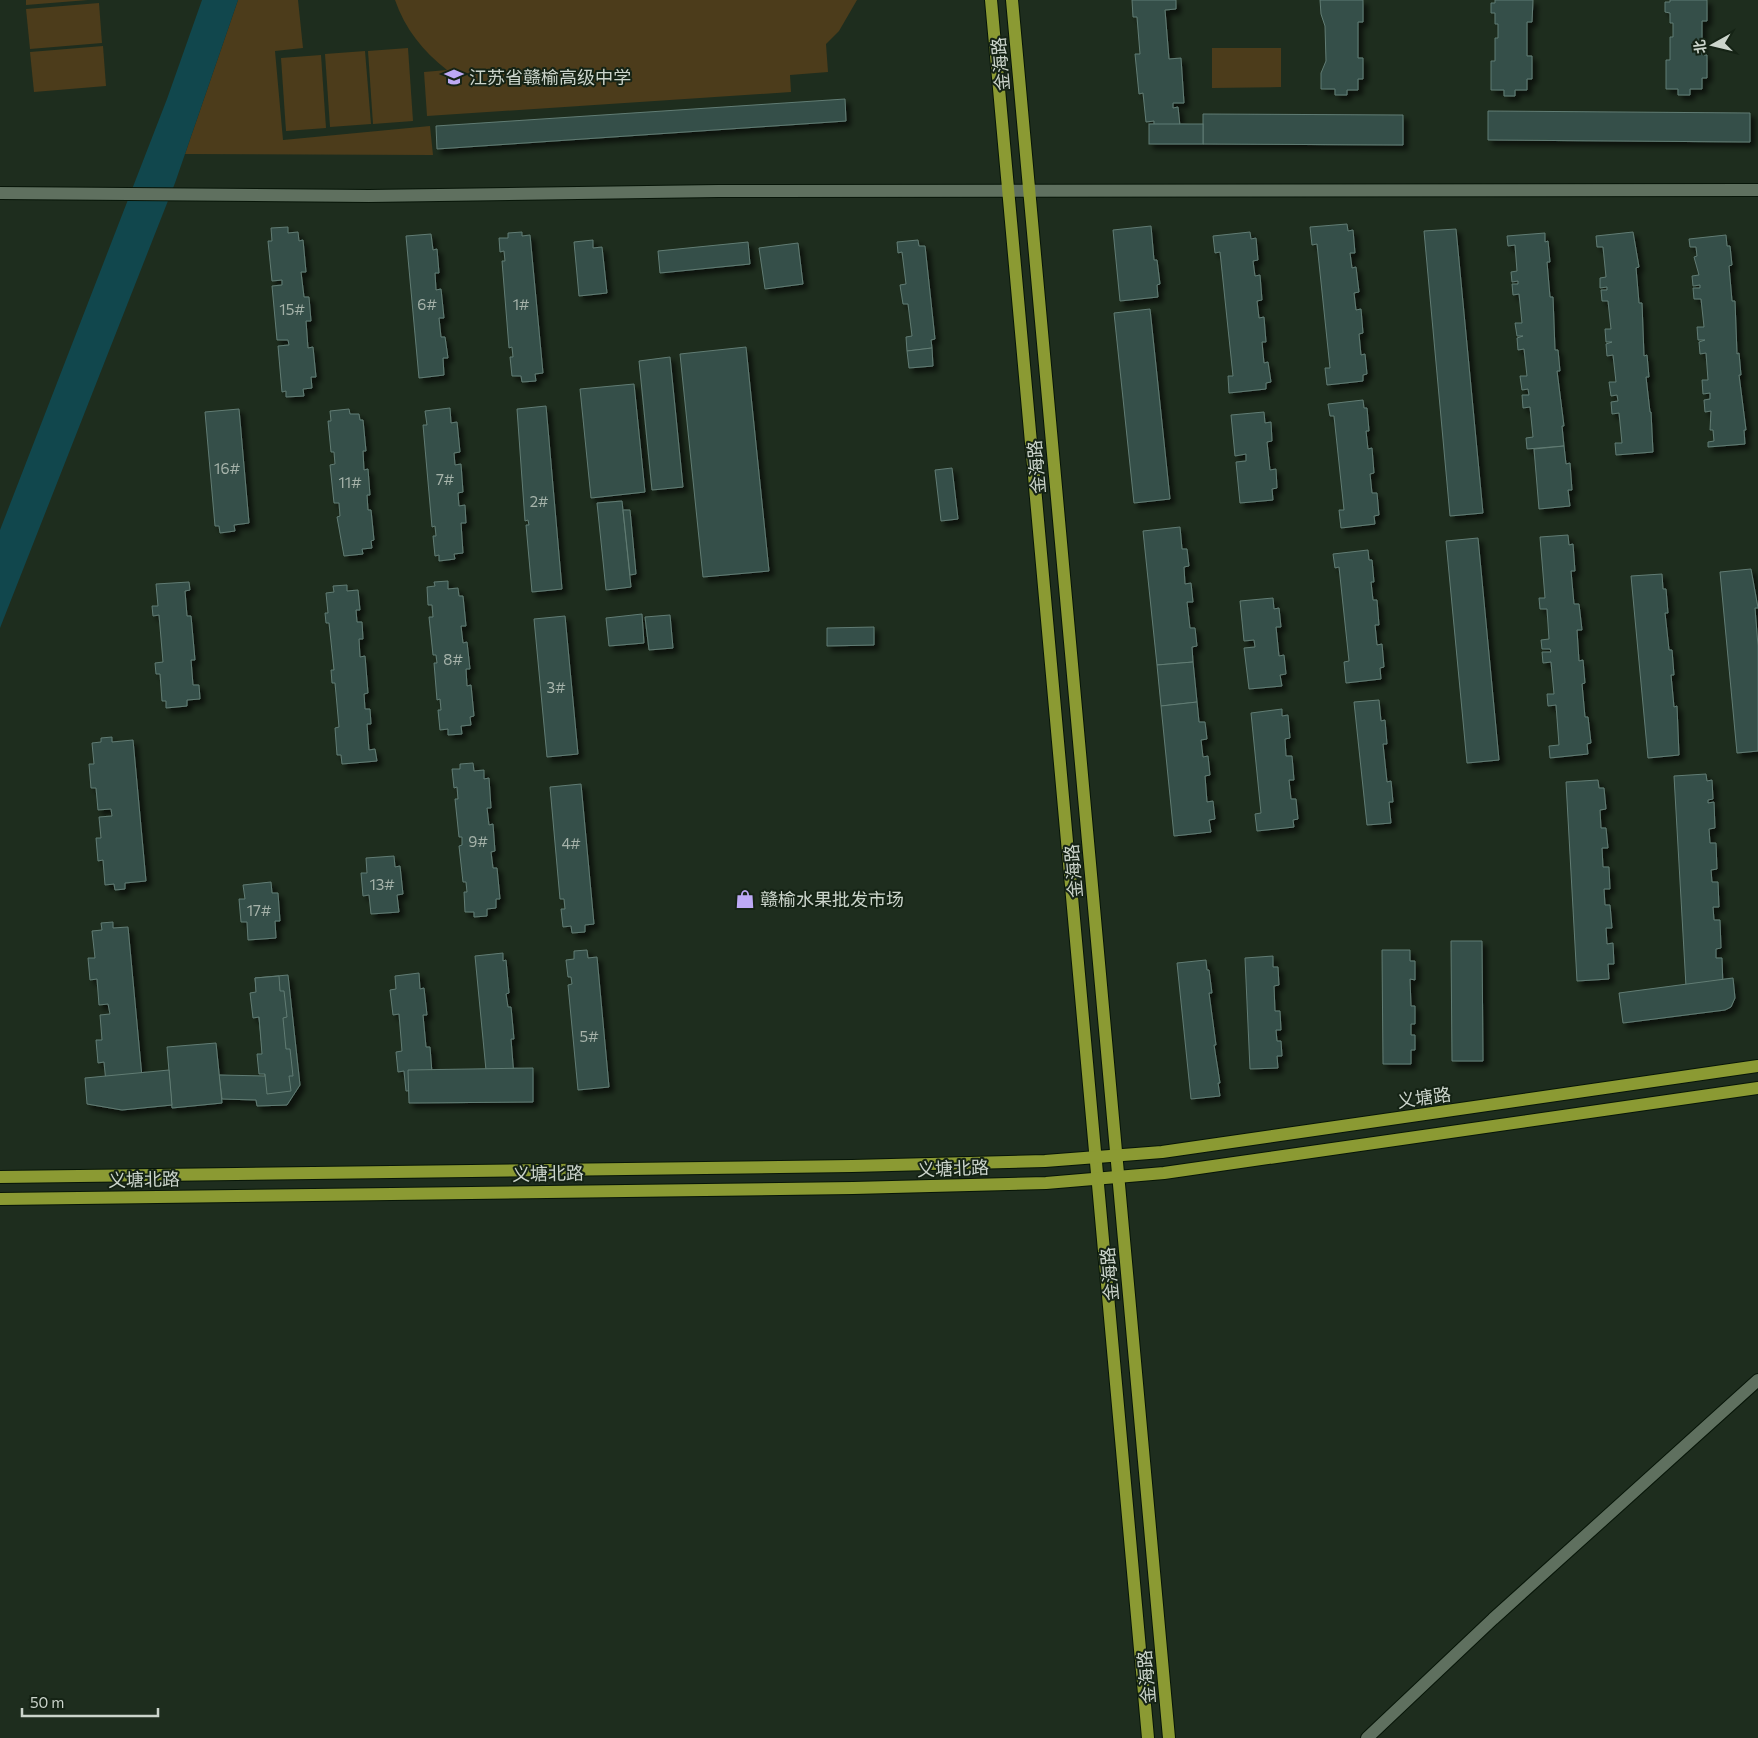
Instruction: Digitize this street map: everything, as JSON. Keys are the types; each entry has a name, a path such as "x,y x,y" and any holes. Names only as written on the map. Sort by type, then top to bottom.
{"main road":[{"name":"金海路","path":"991,0 1148,1738"},
{"name":"金海路","path":"1012,0 1169,1738"},
{"name":"义塘路","path":"1095,1157 1162,1152 1312,1132 1758,1066"},
{"path":"1097,1179 1164,1174 1758,1088"},
{"name":"义塘北路","path":"0,1177 852,1166 1045,1161 1095,1157"},
{"name":"义塘北路","path":"0,1199 852,1188 1097,1179"}],"street":[{"path":"0,193 369,196 718,191 1758,190"},
{"path":"1367,1738 1494,1619 1758,1380"}],"shaded area":[{"path":"26,0 88,0 26,5"},
{"path":"238,0 298,0 303,48 275,51 283,140 430,126 433,155 185,154"},
{"path":"395,0 857,0 839,31 826,44 828,72 790,75 791,92 427,116 424,72 447,70 416,39 399,11"},
{"path":"99,3 102,43 30,49 26,9"},
{"path":"103,46 106,86 34,92 30,52"},
{"path":"408,48 413,121 373,124 368,51"},
{"path":"1212,48 1281,48 1281,87 1212,88"},
{"path":"365,51 371,124 330,127 325,54"},
{"path":"321,55 326,128 286,131 281,58"}],"water":[{"path":"202,0 238,0 175,183 0,628 0,530 167,99"}],"building":[{"path":"1132,0 1176,0 1176,9 1165,10 1169,59 1181,58 1184,103 1173,103 1173,108 1178,107 1180,126 1154,128 1154,121 1146,122 1143,93 1139,94 1135,54 1140,54 1137,17 1133,17"},
{"path":"1320,0 1363,0 1363,22 1358,22 1358,58 1363,58 1363,79 1358,79 1358,90 1347,90 1347,95 1335,95 1335,89 1321,89 1321,73 1326,61 1325,26 1321,14"},
{"path":"1495,0 1533,0 1532,22 1527,22 1527,56 1532,56 1532,79 1527,79 1527,90 1515,90 1515,96 1504,96 1504,90 1491,90 1491,61 1495,61 1495,38 1498,38 1498,24 1495,24 1495,13 1491,13 1491,3 1495,3"},
{"path":"1670,0 1707,0 1707,21 1702,21 1702,55 1707,55 1707,78 1702,78 1702,89 1690,89 1690,95 1678,95 1678,89 1666,89 1666,60 1670,60 1670,37 1673,37 1673,23 1670,23 1670,13 1665,12 1665,2 1670,2"},
{"path":"845,99 846,121 437,149 436,126"},
{"path":"1488,111 1750,113 1750,142 1488,140"},
{"path":"1203,114 1403,115 1403,145 1203,144"},
{"path":"1149,124 1203,124 1203,144 1149,144"},
{"path":"1347,224 1348,231 1353,230 1355,253 1350,253 1352,268 1356,267 1359,292 1354,293 1356,310 1361,309 1363,333 1359,334 1361,355 1365,354 1367,374 1363,375 1363,381 1327,385 1325,368 1330,368 1317,244 1312,245 1310,227"},
{"path":"1151,226 1154,260 1157,260 1160,284 1157,285 1158,297 1120,301 1113,230"},
{"path":"288,227 288,233 298,232 299,241 303,240 306,272 301,272 304,297 309,297 311,321 306,321 308,348 313,347 316,377 311,377 312,388 303,389 304,396 286,397 286,391 282,392 278,346 289,345 288,340 277,340 272,286 282,285 282,280 272,281 268,241 272,241 271,228"},
{"path":"1456,229 1483,513 1450,516 1424,231"},
{"path":"522,232 522,236 530,235 543,373 535,374 536,381 522,382 521,376 512,376 510,357 513,357 512,347 509,348 502,261 505,261 504,251 500,252 499,238 508,238 508,233"},
{"path":"1250,232 1251,239 1256,238 1258,260 1253,261 1255,276 1260,275 1262,300 1257,301 1259,318 1264,317 1266,342 1262,342 1264,363 1268,362 1271,382 1266,383 1266,389 1229,393 1228,376 1233,376 1220,252 1215,253 1213,236"},
{"path":"1633,232 1639,267 1636,268 1639,303 1642,303 1644,356 1647,355 1649,377 1646,377 1651,412 1653,452 1616,455 1615,443 1622,443 1619,413 1612,414 1611,402 1618,401 1617,395 1611,396 1609,382 1616,382 1613,355 1607,356 1606,344 1612,342 1606,342 1605,329 1611,329 1608,301 1602,301 1601,290 1607,290 1607,287 1600,288 1600,278 1606,277 1603,247 1597,247 1596,236"},
{"path":"1545,233 1545,242 1548,241 1550,262 1547,262 1550,297 1553,297 1555,350 1558,350 1560,371 1557,371 1564,426 1562,426 1564,446 1527,449 1526,438 1533,437 1530,407 1523,408 1522,395 1529,395 1528,389 1522,390 1520,376 1527,376 1524,349 1518,350 1517,338 1523,336 1517,336 1515,323 1522,323 1519,294 1513,295 1512,284 1518,284 1518,281 1512,282 1511,272 1517,271 1515,245 1508,246 1507,236"},
{"path":"431,234 433,250 437,249 439,273 435,273 436,290 441,289 444,318 439,318 441,337 445,337 448,358 443,358 444,375 419,378 406,236"},
{"path":"1726,235 1727,246 1730,246 1732,265 1729,266 1732,301 1735,301 1737,354 1739,353 1741,375 1739,375 1746,430 1744,430 1745,444 1708,447 1708,442 1714,441 1713,430 1710,430 1711,411 1705,412 1704,400 1710,399 1710,393 1703,394 1702,380 1708,380 1706,353 1700,354 1699,342 1705,340 1698,340 1697,327 1704,327 1701,299 1694,299 1693,288 1700,288 1700,285 1693,286 1692,276 1699,275 1694,257 1697,256 1696,247 1690,247 1689,239"},
{"path":"593,240 593,248 602,247 607,293 579,296 574,242"},
{"path":"918,240 919,246 925,246 935,339 931,340 932,348 907,351 906,337 912,336 908,304 903,304 900,285 906,284 902,252 898,253 897,242"},
{"path":"748,242 750,264 660,273 658,251"},
{"path":"798,243 803,284 765,289 759,248"},
{"path":"1150,309 1170,499 1134,503 1114,313"},
{"path":"746,347 769,571 703,577 680,354"},
{"path":"932,348 933,366 909,368 907,351"},
{"path":"670,357 683,487 652,490 639,361"},
{"path":"634,384 645,492 591,498 580,389"},
{"path":"1363,400 1364,408 1367,408 1369,431 1366,431 1368,449 1372,448 1374,473 1370,474 1372,493 1377,493 1379,515 1374,516 1375,524 1341,528 1339,510 1344,510 1334,416 1330,416 1328,404"},
{"path":"546,406 562,589 532,592 526,525 529,525 528,520 525,521 517,409"},
{"path":"450,408 451,423 457,422 460,452 454,453 455,465 461,464 463,492 458,493 459,506 465,505 466,523 461,523 463,553 454,554 455,559 439,561 439,555 435,556 433,536 436,536 435,526 432,527 423,425 427,425 425,411"},
{"path":"239,409 249,523 234,525 235,531 220,533 219,526 215,526 205,412"},
{"path":"349,409 350,414 359,414 360,420 363,420 366,451 363,451 364,470 368,469 370,495 367,495 368,510 371,510 374,540 371,541 372,548 362,549 363,554 344,556 337,517 340,516 339,503 334,503 330,465 335,464 334,452 331,452 328,421 331,421 330,411"},
{"path":"1264,412 1265,423 1271,422 1272,441 1267,442 1270,470 1276,469 1277,488 1272,489 1273,500 1240,503 1236,462 1246,461 1246,454 1235,456 1231,415"},
{"path":"1564,446 1566,464 1570,463 1572,490 1568,490 1570,506 1539,509 1534,449"},
{"path":"952,468 958,519 941,521 935,470"},
{"path":"622,501 631,587 606,590 597,503"},
{"path":"623,510 630,510 636,574 630,575"},
{"path":"1180,527 1182,549 1187,549 1189,566 1184,567 1185,584 1191,583 1193,602 1187,602 1190,628 1195,628 1197,646 1192,647 1193,662 1157,665 1143,531"},
{"path":"1568,535 1569,545 1573,544 1575,571 1571,571 1574,604 1579,604 1582,630 1577,630 1579,661 1583,660 1585,683 1582,684 1585,717 1588,717 1591,743 1587,744 1588,754 1550,758 1549,746 1559,745 1556,705 1548,706 1547,694 1554,694 1551,662 1543,663 1542,652 1551,652 1550,649 1542,649 1541,640 1549,639 1547,609 1540,609 1539,598 1545,598 1540,537"},
{"path":"1478,538 1499,760 1467,763 1446,541"},
{"path":"1368,550 1369,560 1372,560 1374,582 1371,582 1373,600 1377,600 1379,625 1375,625 1377,645 1382,644 1384,667 1380,668 1381,679 1346,683 1344,662 1349,661 1339,567 1335,568 1333,554"},
{"path":"1751,569 1758,608 1755,608 1758,646 1758,751 1737,753 1720,572"},
{"path":"1662,574 1663,589 1666,589 1668,613 1665,613 1669,650 1672,650 1674,675 1671,675 1674,707 1677,706 1679,755 1648,758 1631,576"},
{"path":"448,581 448,589 458,588 459,596 463,596 466,626 461,626 463,643 467,642 470,669 466,669 467,686 471,685 474,716 470,717 471,725 461,726 462,734 448,735 448,729 440,730 438,710 441,710 440,699 437,700 434,663 437,663 436,655 433,655 429,617 433,617 432,605 428,605 427,587 435,586 434,582"},
{"path":"189,582 190,590 185,591 187,616 191,616 195,660 191,660 193,685 199,685 200,699 187,700 187,706 166,708 166,701 162,701 160,674 156,674 155,663 163,662 159,615 153,616 152,606 158,606 156,584"},
{"path":"347,585 347,591 358,590 360,610 356,610 357,622 362,622 363,639 359,639 360,657 365,656 368,693 364,694 365,709 370,709 371,724 367,724 369,750 375,749 377,761 342,764 341,755 337,755 335,728 339,727 335,683 332,683 331,670 334,670 329,623 326,623 325,613 328,613 326,593 334,592 333,586"},
{"path":"1273,598 1274,609 1279,608 1281,627 1276,627 1279,656 1284,655 1286,674 1280,675 1282,686 1249,689 1244,648 1255,647 1254,640 1244,641 1240,601"},
{"path":"642,614 644,643 609,646 606,618"},
{"path":"670,615 673,648 649,650 645,617"},
{"path":"565,616 578,754 547,757 534,619"},
{"path":"874,627 874,645 827,646 827,628"},
{"path":"1193,662 1197,702 1161,706 1157,665"},
{"path":"1379,700 1381,721 1385,720 1387,744 1383,744 1387,782 1391,781 1393,802 1389,802 1391,823 1367,825 1354,702"},
{"path":"1197,702 1199,722 1205,722 1207,739 1201,740 1203,757 1208,756 1210,775 1205,776 1207,802 1213,801 1215,819 1209,820 1211,832 1174,836 1161,706"},
{"path":"1282,709 1282,716 1288,715 1290,738 1285,739 1286,756 1292,756 1294,780 1289,780 1291,799 1296,799 1298,819 1293,820 1294,827 1257,831 1255,814 1261,813 1251,713"},
{"path":"112,737 112,742 133,740 146,881 125,883 125,889 115,890 114,884 105,885 103,860 98,861 96,838 101,838 99,817 112,816 111,809 98,810 96,788 91,788 89,764 94,764 92,743 101,742 101,738"},
{"path":"473,763 474,771 484,770 484,779 489,778 491,808 487,808 489,825 493,824 495,851 491,852 493,868 497,868 500,899 496,899 496,908 487,909 487,916 474,917 474,912 465,912 464,892 467,892 466,882 463,882 459,846 462,845 462,837 459,837 455,799 458,799 457,787 454,788 452,769 460,769 460,764"},
{"path":"1706,774 1707,781 1712,780 1713,799 1708,800 1708,803 1714,802 1715,828 1709,829 1710,843 1716,843 1717,869 1711,870 1712,882 1718,882 1719,907 1713,907 1714,920 1720,920 1721,948 1716,949 1716,958 1722,958 1723,987 1718,987 1719,1002 1687,1004 1674,776"},
{"path":"1598,780 1599,788 1604,788 1606,809 1600,810 1601,828 1606,828 1608,848 1602,848 1603,867 1609,867 1610,889 1604,889 1605,905 1610,905 1612,928 1606,928 1607,944 1613,943 1614,964 1608,964 1609,979 1577,981 1566,782"},
{"path":"581,784 594,924 585,925 585,932 572,933 571,926 563,927 561,909 565,909 564,899 560,899 550,787"},
{"path":"394,856 395,867 400,866 403,894 397,895 399,912 371,914 369,895 363,896 361,873 367,873 366,858"},
{"path":"271,882 272,893 278,893 280,921 275,921 276,938 248,940 247,922 241,922 239,899 245,899 243,885"},
{"path":"113,922 113,928 128,927 143,1088 128,1089 129,1096 117,1096 117,1092 107,1093 104,1062 98,1063 96,1040 102,1040 100,1015 110,1014 108,1004 99,1005 97,979 90,980 88,958 95,958 92,931 102,930 101,923"},
{"path":"1451,941 1482,941 1483,1061 1452,1061"},
{"path":"587,950 588,958 597,957 609,1087 578,1090 568,985 572,984 571,977 568,977 566,960 574,959 574,951"},
{"path":"1382,950 1410,950 1410,961 1415,961 1415,980 1410,979 1411,1006 1415,1006 1415,1024 1411,1024 1411,1035 1415,1035 1415,1050 1411,1050 1411,1064 1383,1064"},
{"path":"503,953 503,961 506,960 509,993 506,994 508,1007 511,1007 514,1039 511,1039 515,1089 488,1091 475,956"},
{"path":"1273,956 1273,967 1278,967 1279,985 1274,986 1275,1011 1280,1011 1281,1030 1276,1030 1277,1041 1281,1041 1282,1056 1277,1056 1278,1068 1250,1069 1245,958"},
{"path":"1206,960 1212,993 1209,993 1220,1096 1191,1099 1177,963"},
{"path":"419,973 420,989 424,988 427,1015 423,1015 426,1047 430,1047 432,1073 428,1074 430,1089 406,1091 404,1071 398,1072 396,1052 402,1051 399,1014 393,1015 390,990 396,989 395,976"},
{"path":"288,975 300,1085 287,1105 257,1106 256,1100 222,1099 219,1075 265,1076 255,978"},
{"path":"279,976 280,991 284,991 287,1017 283,1018 286,1049 290,1049 293,1076 289,1076 291,1091 267,1094 265,1074 259,1074 257,1054 262,1054 259,1017 253,1018 250,993 256,992 255,978"},
{"path":"1733,978 1735,998 1731,1007 1725,1010 1623,1023 1619,993"},
{"path":"216,1043 222,1103 172,1108 167,1047"},
{"path":"533,1068 533,1102 409,1103 408,1070"},
{"path":"169,1070 172,1105 122,1110 87,1104 85,1078"}],"place":[{"name":"江苏省赣榆高级中学","path":"454,77"},
{"name":"赣榆水果批发市场","path":"745,899"}]}
